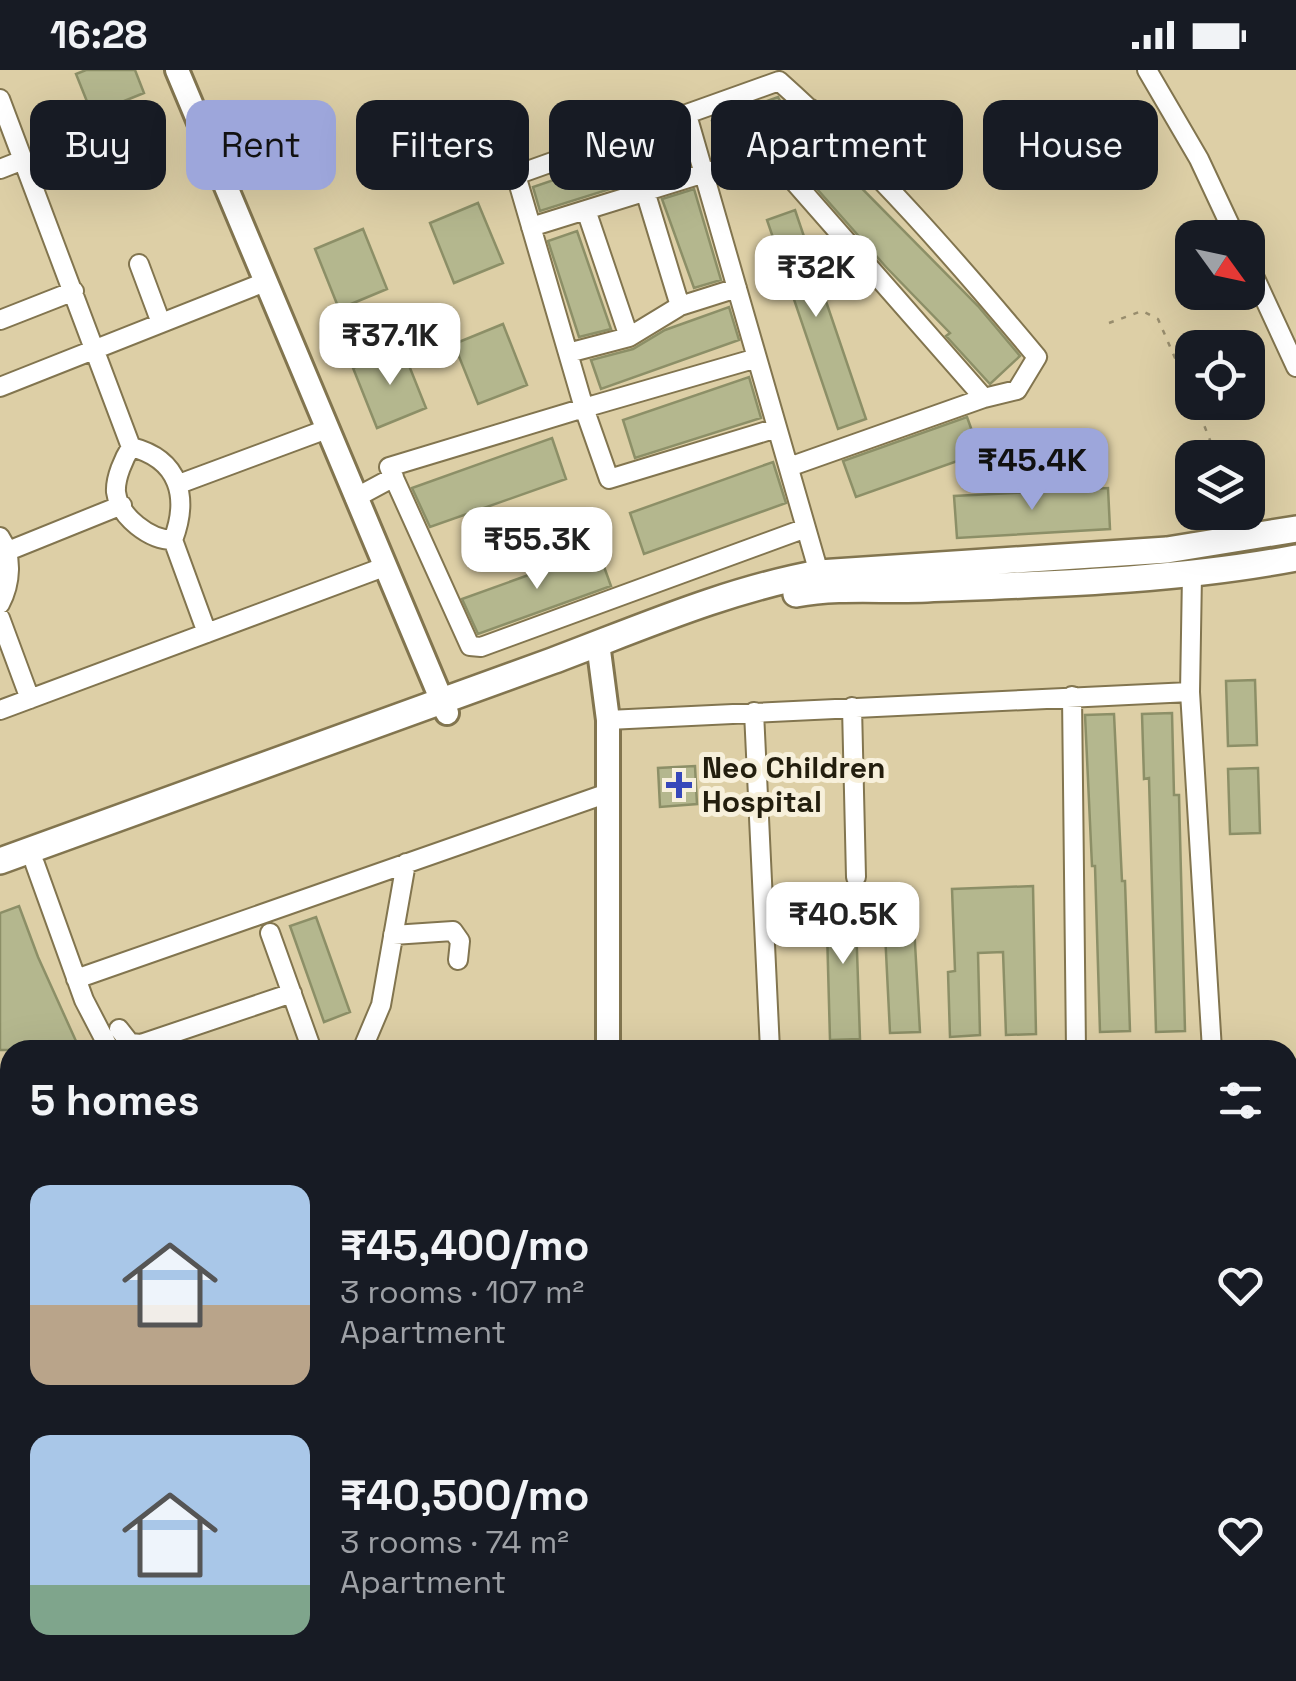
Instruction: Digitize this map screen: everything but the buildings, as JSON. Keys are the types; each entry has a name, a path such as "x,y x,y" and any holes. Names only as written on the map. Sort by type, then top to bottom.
{"main road":[{"path":"599,650 657,620 776,581 820,573 1167,550 1296,529"},
{"path":"0,861 599,650 780,598 822,590 924,590 1192,575 1296,558"},
{"path":"0,876 443,706"}],"street":[{"path":"176,70 443,706"},
{"path":"1147,70 1199,159 1228,220"},
{"path":"728,100 780,81 800,100"},
{"path":"0,99 131,447"},
{"path":"691,129 820,573"},
{"path":"0,169 22,160"},
{"path":"549,164 516,176 608,479 778,428"},
{"path":"531,227 711,171"},
{"path":"803,190 984,398"},
{"path":"789,467 1017,390 1036,357 948,250 889,190"},
{"path":"645,192 680,306"},
{"path":"586,210 628,337"},
{"path":"139,264 161,323"},
{"path":"0,386 265,282"},
{"path":"568,353 628,337 680,306 737,288"},
{"path":"0,320 74,291"},
{"path":"1265,299 1296,366"},
{"path":"757,358 390,467 470,646 481,647 806,528"},
{"path":"179,484 326,429"},
{"path":"131,447 146,450 167,467 179,484 182,516 173,540 207,633"},
{"path":"131,447 123,459 116,491 122,505 131,521 162,540 173,540"},
{"path":"356,498 394,478"},
{"path":"0,604 6,593 4,544 122,505"},
{"path":"0,710 384,566"},
{"path":"1192,575 1190,692 1211,1040"},
{"path":"0,618 30,700"},
{"path":"599,650 608,720 608,1040"},
{"path":"608,720 1190,692"},
{"path":"1072,696 1076,1040"},
{"path":"852,707 856,877"},
{"path":"754,712 770,1040"},
{"path":"76,979 608,792"},
{"path":"35,864 76,979 105,1040"},
{"path":"366,1040 380,1005 406,864"},
{"path":"393,935 453,931 460,942 458,960"},
{"path":"270,933 308,1040"},
{"path":"153,1040 292,993"},
{"path":"120,1029 128,1040"}],"path":[{"path":"1109,322 1142,311 1158,319 1175,357"}],"place":[{"name":"Neo Children Hospital","path":"679,785"}]}
